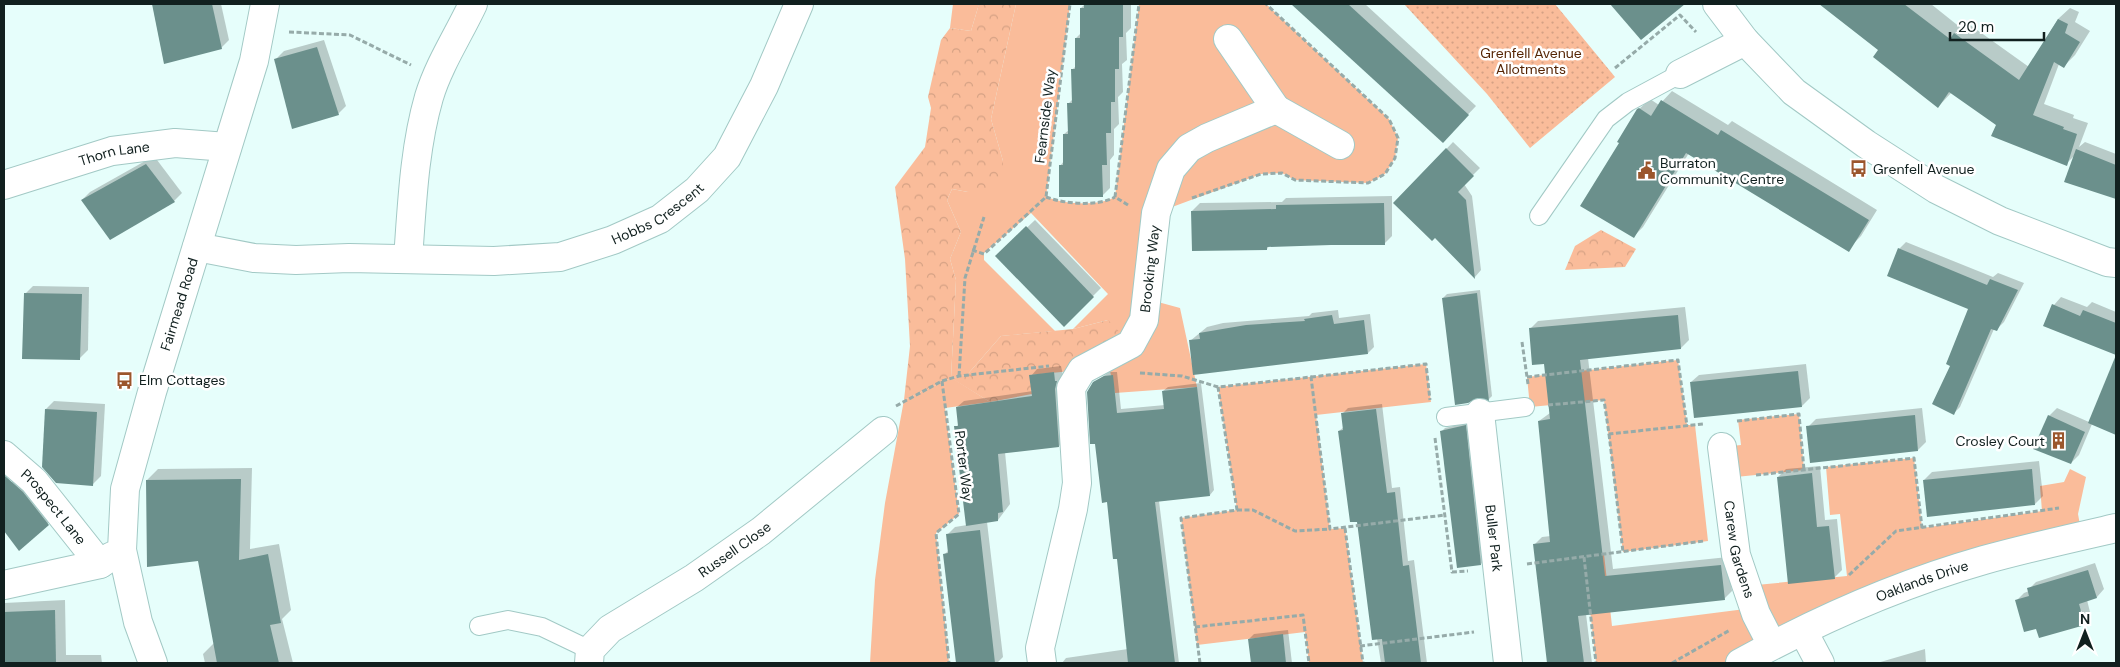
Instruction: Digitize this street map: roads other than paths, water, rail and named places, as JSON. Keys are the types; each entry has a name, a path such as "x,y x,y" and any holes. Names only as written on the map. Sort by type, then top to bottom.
{"street":[{"name":"Fairmead Road","path":"153,663 111,557 125,489 152,392 254,61 265,4"},
{"path":"408,259 415,169 429,98 436,78 473,4"},
{"name":"Hobbs Crescent","path":"197,247 254,258 494,261 560,257 613,240 660,219 697,190 727,157 764,86 799,4"},
{"path":"1717,4 1745,41 1794,92 1866,144 1936,188 2000,221 2107,262 2116,263"},
{"path":"1228,39 1276,109 1340,145"},
{"path":"1680,74 1719,56 1745,41"},
{"name":"Brooking Way","path":"1042,663 1040,648 1073,509 1077,483 1071,388 1082,370 1131,344 1144,320 1156,213 1171,169 1189,148 1206,138 1276,109"},
{"name":"Thorn Lane","path":"4,185 112,151 175,143 227,147"},
{"name":"Buller Park","path":"1480,413 1508,663"},
{"name":"Russell Close","path":"590,657 610,628 694,578 760,531 883,431"},
{"name":"Carew Gardens","path":"1717,435 1726,478 1736,555 1754,608 1772,645"},
{"name":"Prospect Lane","path":"4,455 34,481 111,557"},
{"name":"Oaklands Drive","path":"1740,663 1772,645 1896,590 1983,560 2116,528"},
{"path":"4,585 111,557"},
{"path":"1804,631 1820,663"}],"lane":[{"path":"1539,216 1606,119 1628,102 1680,74"},
{"path":"1446,417 1527,407"},
{"path":"479,626 508,620 542,628 590,657"}],"place":[{"name":"Grenfell Avenue","path":"1859,169"},
{"name":"Burraton Community Centre","path":"1646,171"},
{"name":"Elm Cottages","path":"125,380"},
{"name":"Crosley Court","path":"2059,441"}],"park label":[{"name":"Grenfell Avenue Allotments","path":"1531,62"}]}
